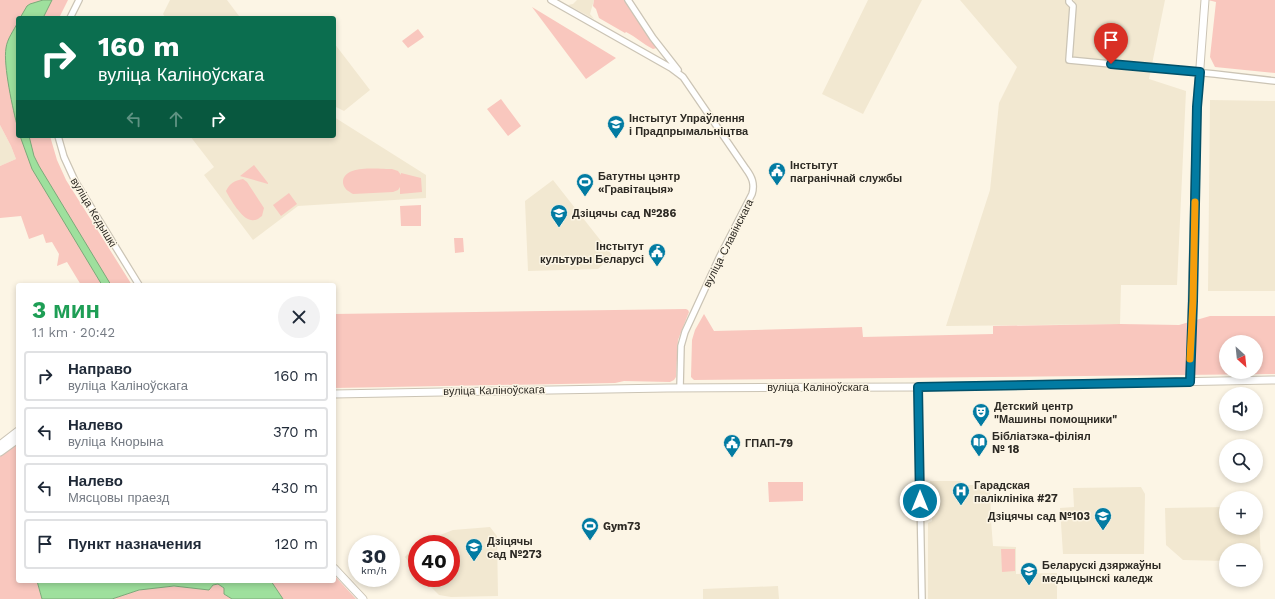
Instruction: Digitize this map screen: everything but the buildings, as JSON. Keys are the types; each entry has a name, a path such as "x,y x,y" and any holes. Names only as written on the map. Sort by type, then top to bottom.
{"main road":[{"path":"1190,382 1197,107 1205,0"},
{"name":"вуліца Каліноўскага","path":"336,393 680,388 918,387 1275,380"},
{"path":"0,445 16,433"},
{"path":"0,452 16,440"},
{"path":"336,570 363,599"}],"street":[{"path":"71,16 79,0"},
{"name":"вуліца Славінскага","path":"551,0 656,59 683,77 748,171 753,182 754,188 750,198 714,269 685,332 681,346 680,388"},
{"path":"628,0 662,50 683,77"},
{"path":"1069,0 1073,6 1069,60 1200,72 1275,82"},
{"path":"656,59 662,50"},
{"name":"вуліца Кедышкі","path":"59,138 64,157 75,182 138,283"},
{"path":"918,387 922,599"}],"shaded area":[{"path":"0,0 68,0 60,16 16,16 16,138 51,138 57,160 66,180 131,283 80,283 67,262 57,266 59,254 52,242 46,243 43,234 29,239 21,216 0,218 0,166 16,159 0,125"},
{"path":"43,0 52,0 44,16 21,16 27,6"},
{"path":"170,0 227,0 239,16 164,16 163,14"},
{"path":"577,0 594,0 590,14 594,19 568,5 573,4"},
{"path":"594,0 624,0 657,48 653,49 630,34 625,33 599,18 596,9 593,6"},
{"path":"868,0 922,0 863,114 822,94"},
{"path":"960,0 1165,0 1149,79 1186,91 1177,285 1121,285 1120,324 946,326 990,190 999,103 1017,67"},
{"path":"1208,0 1275,0 1275,73 1215,67 1210,57 1216,2"},
{"path":"532,7 616,58 586,79"},
{"path":"16,26 16,120 9,88 5,56 8,41"},
{"path":"418,29 424,37 408,48 402,41"},
{"path":"336,46 370,90 344,111 336,107"},
{"path":"501,99 521,126 508,136 487,109"},
{"path":"1210,100 1275,101 1275,291 1208,291"},
{"path":"336,118 426,175 426,198 298,206 253,240 204,175 214,167 192,138 336,138"},
{"path":"0,125 16,159 0,166"},
{"path":"21,138 30,138 34,156 39,166 110,283 101,283 32,169"},
{"path":"254,165 268,183 268,184 240,176"},
{"path":"371,168 392,169 398,171 401,175 401,173 421,178 422,192 400,194 400,187 398,190 393,192 353,194 344,187 344,177 348,173 355,170"},
{"path":"243,179 247,182 264,208 262,216 256,220 248,219 244,216 230,199 226,191 233,183"},
{"name":"Дзіцячы сад №286","path":"553,180 612,255 598,269 528,271 525,201"},
{"path":"289,193 297,204 281,216 273,205"},
{"path":"421,205 421,226 401,226 400,206"},
{"path":"454,238 463,238 464,252 455,253"},
{"path":"686,309 689,312 678,340 676,377 670,382 624,381 615,383 336,388 336,314"},
{"path":"704,314 714,331 862,327 863,337 993,334 993,326 1120,324 1179,325 1210,316 1275,316 1275,374 1263,374 1263,335 1219,335 1219,375 694,380 691,377 692,340 695,330"},
{"path":"16,443 16,583 38,583 42,599 0,599 0,455"},
{"path":"930,481 961,481 962,485 990,485 993,546 1016,547 1016,574 1057,573 1057,599 928,599 928,523 932,521"},
{"path":"768,482 803,482 803,501 769,502"},
{"name":"Дзіцячы сад №103","path":"1141,487 1145,494 1144,554 1063,554 1060,508 1074,507 1073,488"},
{"path":"1219,507 1219,535 1260,535 1260,543 1219,543 1219,561 1183,560 1166,545 1165,508"},
{"name":"Дзіцячы сад №273","path":"490,527 497,536 498,596 451,597 439,595 431,587 460,587 460,535 440,535 453,530"},
{"path":"1001,549 1015,549 1015,571 1002,572"},
{"path":"408,554 408,561 405,557"},
{"path":"336,577 356,599 283,599 272,583 336,583"},
{"path":"38,583 272,583 283,599 232,599 224,594 224,588 218,584 213,585 209,590 174,586 139,590 112,599 42,599"},
{"path":"218,584 224,588 224,594 232,599 112,599 149,588 183,587 209,590 213,585"},
{"path":"778,586 779,599 703,599 703,589"}],"slow traffic":[{"path":"1190,359 1195,202"}],"place":[{"name":"Інстытут Упраўлення і Прадпрымальніцтва","path":"616,139"},
{"name":"Інстытут пагранічнай службы","path":"777,186"},
{"name":"Батутны цэнтр «Гравітацыя»","path":"585,197"},
{"name":"Дзіцячы сад №286","path":"559,228"},
{"name":"Інстытут культуры Беларусі","path":"657,267"},
{"name":"Детский центр \"Машины помощники\"","path":"981,427"},
{"name":"Бібліатэка-філіял № 18","path":"979,457"},
{"name":"ГПАП-79","path":"732,458"},
{"name":"Гарадская паліклініка #27","path":"961,506"},
{"name":"Дзіцячы сад №103","path":"1103,531"},
{"name":"Gym73","path":"590,541"},
{"name":"Дзіцячы сад №273","path":"474,562"},
{"name":"Беларускі дзяржаўны медыцынскі каледж","path":"1029,586"}],"route":[{"path":"920,501 918,387 1190,382 1197,107 1200,72 1111,64"}]}
